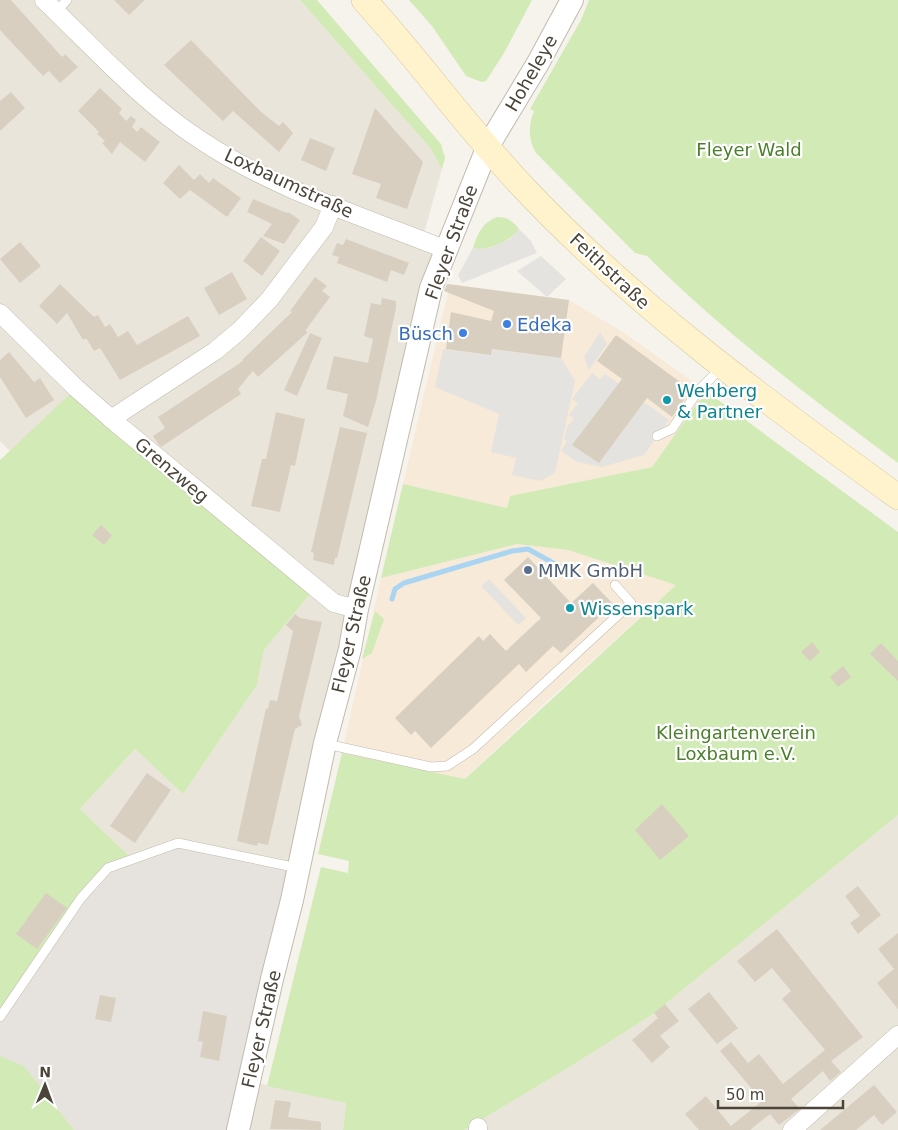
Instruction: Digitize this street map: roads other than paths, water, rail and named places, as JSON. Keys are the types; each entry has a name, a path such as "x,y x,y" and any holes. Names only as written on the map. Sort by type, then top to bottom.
{"main road":[{"name":"Feithstraße","path":"364,0 522,186 637,297 723,366 898,498"}],"street":[{"name":"Hoheleye","path":"488,146 538,63 572,0"},
{"name":"Loxbaumstraße","path":"56,4 161,110 201,141 244,166 333,205 447,250"},
{"name":"Fleyer Straße","path":"238,1130 325,744 350,649 357,609 431,288 488,146"},
{"path":"111,419 215,351 238,332 269,300 324,227 333,205"},
{"name":"Grenzweg","path":"0,314 76,388 111,419 334,603 357,609"},
{"path":"792,1130 898,1035"}],"lane":[{"path":"657,436 672,429 698,391 723,366"},
{"path":"325,744 431,767 447,766 473,749 631,603 615,585"},
{"path":"0,1017 82,898 108,868 178,842 298,868"}],"waterway":[{"path":"392,599 395,589 404,583 512,551 528,549 564,569"}],"place":[{"name":"Edeka","path":"507,324"},
{"name":"Büsch","path":"463,333"},
{"name":"Wehberg & Partner","path":"667,400"},
{"name":"MMK GmbH","path":"528,570"},
{"name":"Wissenspark","path":"570,608"}],"park label":[{"name":"Fleyer Wald","path":"749,149"},
{"name":"Kleingartenverein Loxbaum e.V.","path":"736,742"}]}
